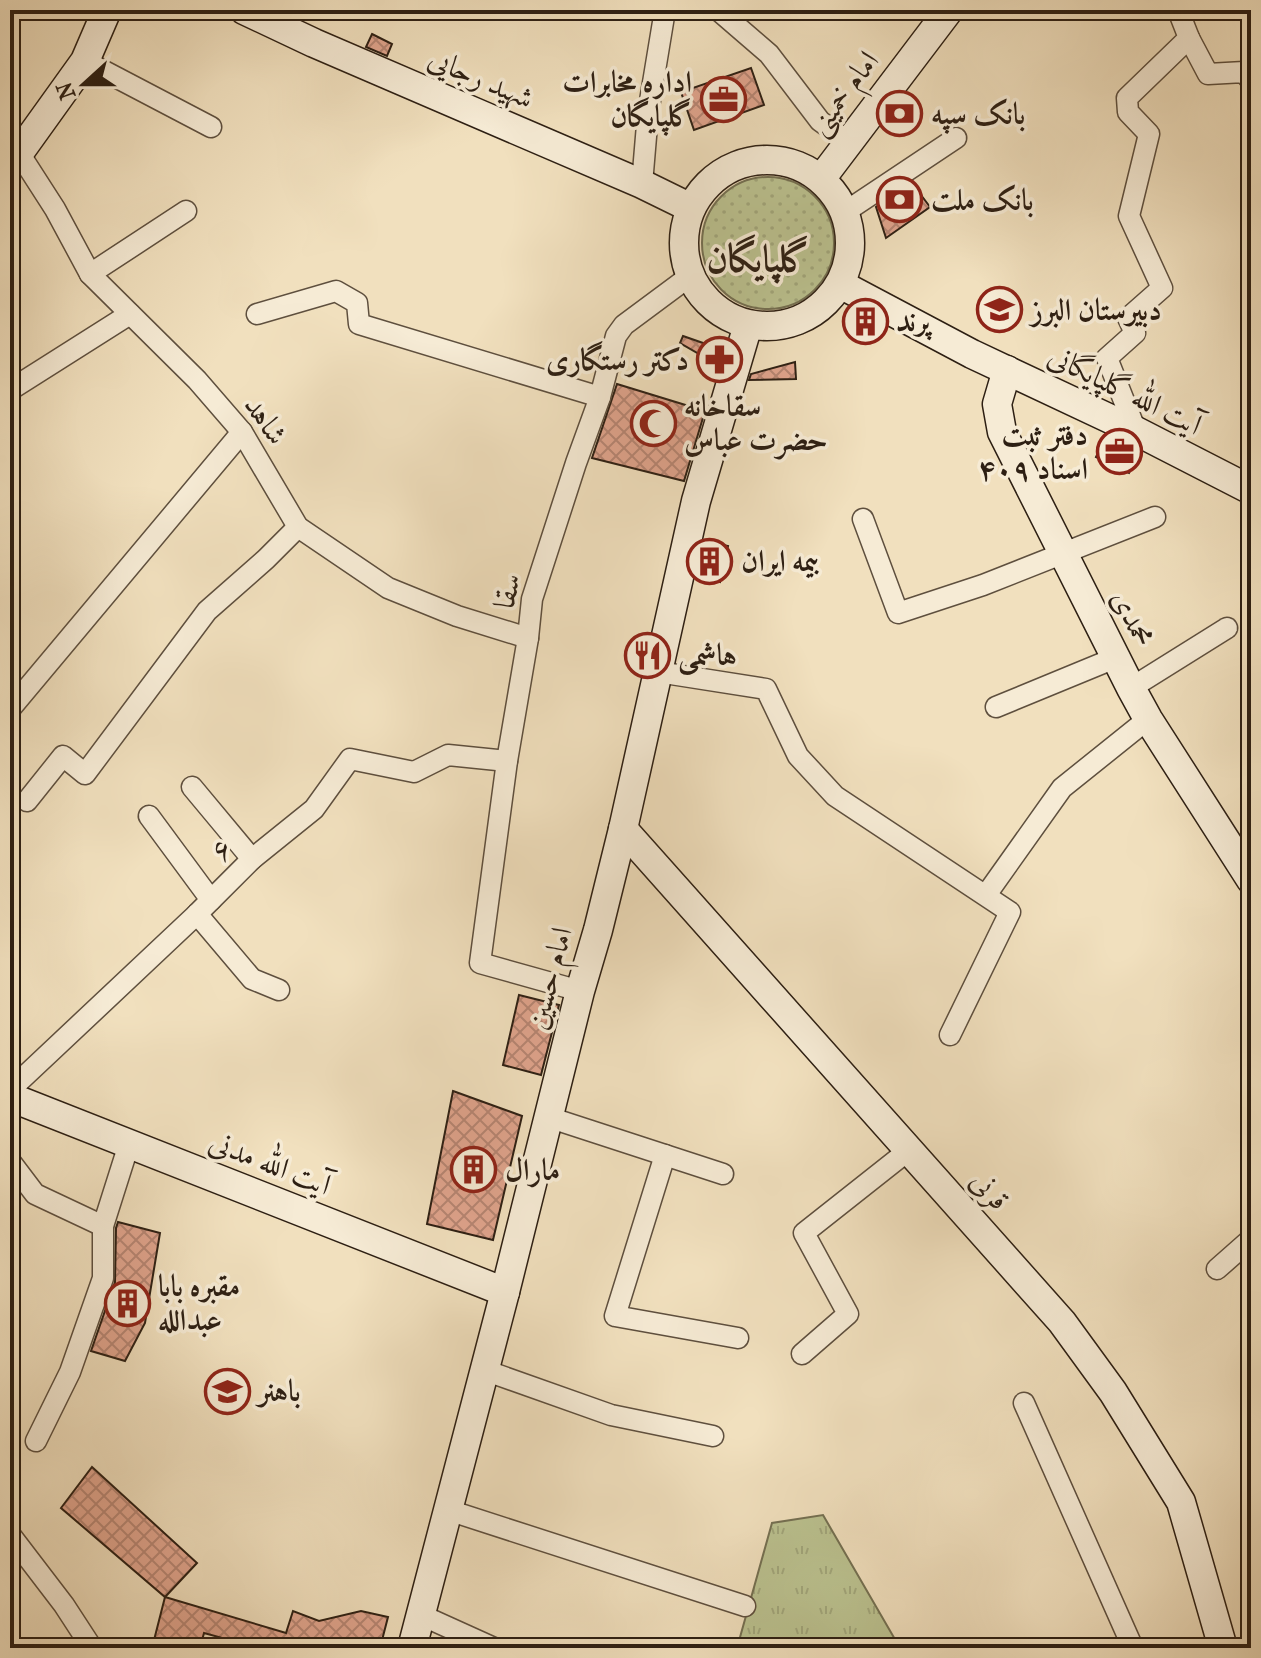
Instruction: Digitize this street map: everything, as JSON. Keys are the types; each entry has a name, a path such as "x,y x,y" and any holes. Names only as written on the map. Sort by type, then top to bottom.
{"main road":[{"path":"15,156 85,61 107,10"},
{"name":"شهید رجایی","path":"244,10 691,208"},
{"name":"امام خمینی","path":"821,179 949,10"},
{"path":"752,160 776,160 800,166 821,179 835,194 845,212 851,237 849,261 840,284 827,302 791,324 770,327 748,325 730,318 713,307 690,276 684,253 684,230 691,208 700,192 729,168 752,160"},
{"name":"آیت الله گلپایگانی","path":"840,284 972,354 1136,431 1251,490"},
{"name":"امام حسین","path":"412,1648 623,829 704,460 748,325"},
{"name":"محمدی","path":"1007,370 997,404 1002,432 1148,719 1251,880"},
{"name":"قرنی","path":"623,829 1062,1322 1113,1392 1181,1502 1223,1648"},
{"name":"آیت الله مدنی","path":"10,1097 505,1292"}],"street":[{"path":"642,184 648,113 665,10"},
{"path":"718,10 769,54 820,121 849,142"},
{"path":"1178,10 1208,74 1244,72 1251,81"},
{"path":"1136,431 1107,358 1135,333 1128,318 1162,288 1129,216 1149,134 1128,112 1127,98 1189,38"},
{"path":"85,61 211,127"},
{"path":"845,212 956,138"},
{"name":"شاهد","path":"15,156 55,209 90,274 197,380 242,432 298,527 388,588 457,616 528,638"},
{"path":"90,274 186,211"},
{"name":"سقا","path":"580,991 480,963 507,761 532,599 600,397 616,336 624,325 690,276"},
{"path":"257,314 336,291 357,303 359,324 600,397"},
{"path":"10,390 130,314"},
{"path":"10,709 242,432"},
{"path":"863,519 898,613 983,585 1155,517"},
{"path":"27,801 63,756 85,774 207,611 298,527"},
{"path":"1131,688 1227,628"},
{"path":"996,707 1115,658"},
{"path":"658,672 766,689 798,756 835,796 1010,912 950,1035"},
{"path":"986,895 1062,788 1148,719"},
{"name":"۶","path":"10,1090 252,859 314,809 350,759 414,772 448,755 507,761"},
{"path":"192,787 252,859"},
{"path":"149,816 252,979 279,990"},
{"path":"548,1117 723,1174"},
{"path":"36,1441 70,1372 103,1278 103,1226 129,1144"},
{"path":"802,1354 848,1314 804,1233 909,1150"},
{"path":"665,1155 615,1316 738,1338"},
{"path":"10,1161 35,1194 103,1226"},
{"path":"1217,1269 1251,1239"},
{"path":"484,1370 611,1415 713,1436"},
{"path":"1024,1403 1133,1648"},
{"path":"448,1510 745,1606"},
{"path":"10,1539 12,1537 64,1605 92,1648"},
{"path":"421,1615 494,1648"}],"green space":[{"path":"768,177 793,182 815,196 829,218 834,243 829,268 815,290 793,304 768,309 743,304 721,290 707,268 702,243 707,218 721,196 743,182"},
{"path":"823,1515 900,1648 737,1648 772,1523"}],"building":[{"path":"372,34 392,44 387,56 366,47"},
{"name":"اداره مخابرات گلپایگان","path":"751,68 764,105 694,130 681,92"},
{"name":"بانک سپه","path":"903,98 919,111 902,133 886,121"},
{"name":"بانک ملت","path":"912,183 930,207 886,238 876,207"},
{"name":"پرند","path":"858,313 875,322 870,333 853,325"},
{"path":"683,336 723,350 717,370 709,367 711,361 680,343"},
{"path":"795,362 796,379 749,380 751,374"},
{"name":"سقاخانه حضرت عباس","path":"617,384 705,411 684,481 592,458"},
{"name":"دفتر ثبت اسناد ۴۰۹","path":"1106,436 1139,452 1129,473 1096,457"},
{"name":"بیمه ایران","path":"704,541 728,546 720,582 697,577"},
{"path":"519,995 559,1005 541,1075 503,1065"},
{"name":"مارال","path":"453,1091 522,1116 493,1240 427,1224"},
{"name":"مقبره بابا عبدالله","path":"118,1222 160,1233 145,1323 125,1361 91,1351 115,1282"},
{"path":"92,1467 197,1563 165,1597 61,1508"},
{"path":"165,1597 286,1633 293,1611 319,1621 361,1611 388,1617 380,1648 259,1648 204,1633 200,1648 152,1648"}],"place":[{"name":"اداره مخابرات گلپایگان","path":"723,99"},
{"name":"بانک سپه","path":"900,114"},
{"name":"بانک ملت","path":"900,200"},
{"name":"دبیرستان البرز","path":"1000,310"},
{"name":"پرند","path":"865,321"},
{"name":"دکتر رستگاری","path":"720,360"},
{"name":"سقاخانه حضرت عباس","path":"653,423"},
{"name":"دفتر ثبت اسناد ۴۰۹","path":"1119,452"},
{"name":"بیمه ایران","path":"710,561"},
{"name":"هاشمی","path":"647,655"},
{"name":"مارال","path":"474,1170"},
{"name":"مقبره بابا عبدالله","path":"127,1303"},
{"name":"باهنر","path":"227,1391"}],"district":[{"name":"گلپایگان","path":"758,258"}]}
